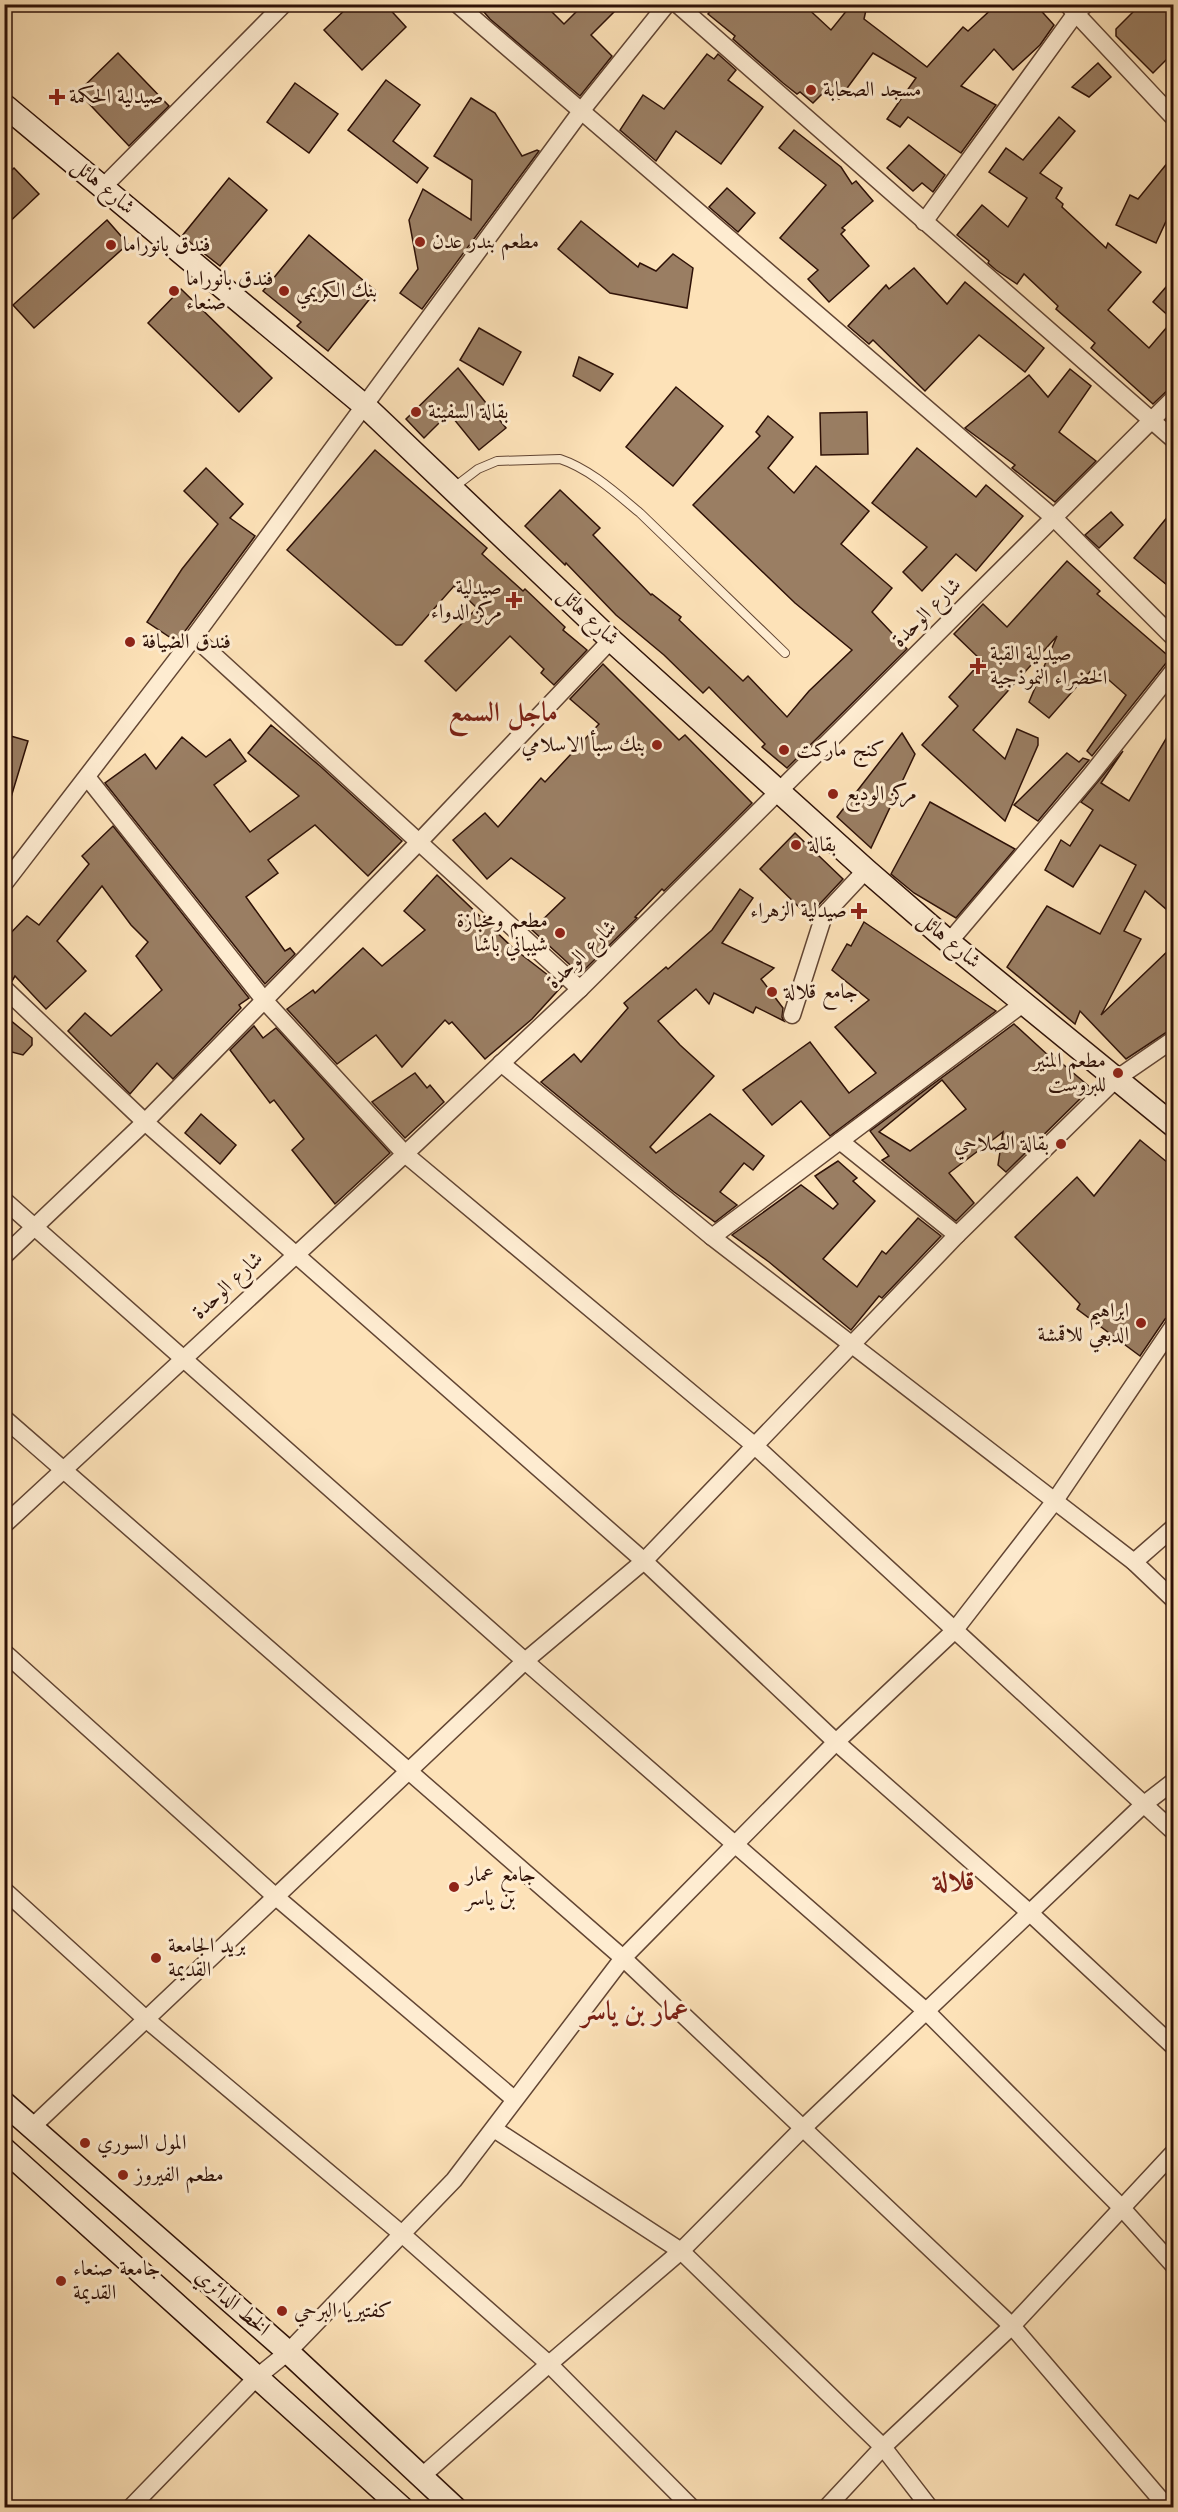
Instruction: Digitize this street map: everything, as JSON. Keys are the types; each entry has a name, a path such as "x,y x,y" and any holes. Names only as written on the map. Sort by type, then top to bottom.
{"street":[{"path":"103,187 284,4"},
{"path":"457,4 1054,518 1173,638"},
{"path":"4,884 194,637 366,407 582,110 667,4"},
{"path":"677,4 1173,440"},
{"path":"924,222 1077,8 1173,118"},
{"name":"شارع هائل","path":"4,105 366,407 611,640 866,870 949,942 1173,1125"},
{"name":"شارع الوحدة","path":"4,1525 580,989 1173,398"},
{"path":"194,637 580,989"},
{"path":"4,1256 144,1122 419,842 611,640"},
{"path":"949,942 1090,776 1173,670"},
{"path":"87,777 264,1000 405,1154 755,1446 1173,1832"},
{"path":"792,1015 824,915 866,870"},
{"path":"4,988 144,1122 644,1561 836,1742 1030,1913 1173,2047"},
{"path":"712,1237 1024,1003"},
{"path":"32,2127 525,1661 644,1561 957,1235 1116,1079 1173,1039"},
{"path":"501,1063 712,1237 1134,1563 1173,1600"},
{"path":"840,1141 957,1235"},
{"path":"4,1200 525,1661 927,2012 1122,2207 1173,2266"},
{"path":"130,2508 256,2378 288,2352 454,2180 623,1958 836,1742 954,1630 1054,1502 1173,1325"},
{"path":"4,1418 623,1958 1012,2326 1168,2508"},
{"path":"1134,1563 1173,1527"},
{"path":"4,1652 276,1897 514,2099"},
{"path":"422,2476 681,2251 802,2129 1143,1805 1173,1781"},
{"path":"4,1890 147,2020 403,2235 549,2364 692,2508"},
{"name":"الخط الدائري","path":"4,2103 288,2352 455,2508"},
{"path":"494,2129 681,2251 883,2447 930,2508"},
{"name":"الخط الدائري","path":"4,2149 393,2505"},
{"path":"826,2508 883,2447 1012,2326 1173,2152"}],"lane":[{"path":"452,489 478,469 496,461 560,459 570,462 640,513 785,653"}],"building":[{"path":"351,4 385,4 406,27 362,70 324,30"},
{"path":"477,4 544,4 564,24 584,4 622,4 591,35 612,56 580,96 490,19"},
{"path":"716,4 803,4 831,30 852,4 860,4 866,10 864,19 927,67 963,27 968,31 997,4 1035,4 1054,25 1040,45 1013,70 994,49 961,86 996,105 961,153 908,117 900,127 887,119 916,78 873,53 839,99 824,92 813,103 800,92 797,94 783,83 733,39 735,36 708,14"},
{"path":"1141,4 1173,4 1173,53 1153,73 1116,36 1116,29"},
{"path":"118,53 169,106 129,146 78,92"},
{"path":"707,54 714,59 718,54 736,70 728,80 763,107 721,164 676,131 656,161 620,130 643,95 664,109"},
{"path":"1098,63 1111,77 1089,97 1072,87"},
{"path":"386,80 420,105 393,141 428,168 417,183 348,130"},
{"path":"295,83 338,114 309,153 267,122"},
{"path":"471,98 495,113 522,156 539,151 422,309 400,293 418,269 409,220 423,189 471,220 472,180 434,156"},
{"path":"1059,117 1075,131 1040,173 1062,188 1056,198 1063,204 1062,207 1106,248 1108,243 1141,272 1108,310 1149,348 1173,320 1173,385 1153,404 1091,348 1095,343 1056,309 1058,306 1024,274 1017,284 996,270 988,263 989,261 957,235 982,205 1008,227 1027,198 989,172 1006,148 1023,160"},
{"path":"794,130 841,167 852,184 856,181 873,201 842,228 845,230 841,234 869,266 829,302 808,279 818,270 780,238 826,185 779,148"},
{"path":"909,145 945,175 933,192 922,183 913,191 887,168"},
{"path":"1173,156 1173,206 1156,243 1116,225 1130,195 1138,199"},
{"path":"14,168 39,194 4,227 4,177"},
{"path":"229,178 267,210 220,266 182,236"},
{"path":"727,188 755,213 738,232 709,207"},
{"path":"107,220 128,244 34,328 13,305"},
{"path":"581,221 638,267 640,263 656,271 673,254 693,268 687,308 610,293 558,249"},
{"path":"309,235 376,291 328,351 297,326 301,322 263,291"},
{"path":"914,268 947,304 965,282 1044,348 1025,372 979,335 925,391 873,340 869,344 848,326 886,285 889,289"},
{"path":"1173,279 1173,320 1153,302"},
{"path":"181,289 272,378 239,412 148,323"},
{"path":"479,328 521,352 503,385 460,360"},
{"path":"579,357 613,374 600,391 573,376"},
{"path":"458,368 506,428 479,450 449,413 424,438 406,419"},
{"path":"1070,369 1091,386 1059,432 1096,461 1055,502 1012,468 1015,465 965,428 1029,375 1048,397"},
{"path":"676,387 723,426 673,486 626,447"},
{"path":"867,412 868,454 821,455 820,413"},
{"path":"768,416 793,437 768,468 794,493 816,466 869,511 841,544 892,588 872,612 907,649 787,768 762,747 765,744 709,687 703,693 664,655 616,615 566,563 565,565 525,526 560,490 600,528 593,535 651,595 681,617 679,620 743,681 748,676 787,717 809,691 852,650 795,603 693,505 760,436 756,432"},
{"path":"917,448 976,497 986,485 1023,516 976,571 956,554 922,591 903,572 927,547 872,503"},
{"path":"375,450 487,548 482,554 523,591 525,589 565,627 563,630 587,650 554,685 541,673 544,669 510,636 456,691 425,661 477,608 454,586 402,645 396,645 287,550"},
{"path":"206,468 243,504 230,518 255,536 177,642 147,622 182,569 218,524 184,491"},
{"path":"1173,510 1173,590 1134,558"},
{"path":"1111,512 1123,525 1099,548 1085,535"},
{"path":"1067,561 1100,591 1097,594 1173,660 1166,663 1092,756 1087,751 1126,695 1094,667 1049,718 1029,702 1057,636 973,730 1005,759 1017,729 1038,738 1038,745 1005,821 922,745 958,706 949,697 982,661 954,634 983,604 1007,627"},
{"path":"603,664 679,740 685,735 752,803 664,891 662,889 635,917 637,918 580,974 532,930 565,898 511,858 487,879 453,840 485,813 498,827 541,778 545,782 599,724 570,699"},
{"path":"271,725 402,841 368,876 315,825 268,860 278,873 246,897 285,951 290,948 295,954 265,984 105,783 145,754 156,769 182,737 206,757 230,739 246,761 214,785 250,832 299,796 248,753"},
{"path":"1173,727 1173,915 1145,891 1124,931 1141,939 1101,1015 1173,946 1173,1028 1126,1059 1080,1011 1075,1024 1007,967 1047,906 1100,934 1136,865 1100,845 1073,887 1045,870 1061,840 1070,846 1093,810 1081,802 1123,751 1101,783 1129,801"},
{"path":"902,733 915,754 871,848 837,817"},
{"path":"4,734 28,741 9,804 4,803"},
{"path":"1067,753 1079,762 1083,758 1089,760 1038,821 1014,805"},
{"path":"930,802 1015,849 956,918 914,893 891,874"},
{"path":"113,826 249,998 239,1005 241,1008 173,1079 157,1063 130,1094 68,1031 85,1013 111,1036 162,990 136,956 148,942 131,925 102,886 57,941 86,971 46,1009 15,976 12,981 4,978 4,957 11,951 4,944 4,940 27,916 39,925 89,864 82,856"},
{"path":"795,833 843,879 816,908 812,917 760,869"},
{"path":"437,875 513,948 562,986 532,1019 485,1059 452,1022 449,1024 445,1020 402,1067 376,1035 337,1064 287,1009 313,990 315,993 363,948 382,966 425,930 404,911"},
{"path":"740,889 753,898 722,943 774,968 761,979 783,1008 784,1021 756,1007 753,1013 714,993 709,1004 696,989 658,1021 714,1076 650,1147 656,1153 710,1114 764,1156 753,1170 744,1163 720,1192 737,1205 715,1222 674,1192 541,1082 574,1054 581,1062 628,1008 624,1003 666,967 668,969 712,930"},
{"path":"864,922 996,1011 830,1136 801,1101 772,1125 743,1090 810,1042 849,1093 876,1073 835,1027 869,1000 832,970 847,944 851,946"},
{"path":"4,1015 32,1038 32,1045 23,1055 4,1050"},
{"path":"1014,1024 1050,1057 1052,1055 1091,1088 1006,1172 998,1165 1003,1132 949,1173 974,1203 956,1221 882,1160 889,1156 870,1131","holes":["942,1080 966,1109 910,1151 879,1132"]},
{"path":"254,1026 263,1038 276,1028 390,1153 335,1204 292,1150 304,1139 274,1100 270,1103 230,1050"},
{"path":"415,1073 427,1088 430,1085 444,1102 405,1138 372,1102"},
{"path":"201,1114 236,1145 220,1164 185,1133"},
{"path":"1140,1140 1173,1167 1173,1313 1165,1319 1140,1356 1077,1309 1080,1304 1015,1237 1077,1177 1094,1196"},
{"path":"838,1161 857,1178 853,1181 875,1201 823,1259 857,1287 882,1251 886,1254 918,1218 941,1236 882,1298 879,1296 851,1330 769,1262 732,1235 801,1185 833,1209 838,1204 815,1176"}],"place":[{"name":"مسجد الصحابة","path":"811,90"},
{"name":"صيدلية الحكمة","path":"57,97"},
{"name":"مطعم بندر عدن","path":"420,242"},
{"name":"فندق بانوراما","path":"111,245"},
{"name":"فندق بانوراما صنعاء","path":"174,291"},
{"name":"بنك الكريمي","path":"284,291"},
{"name":"بقالة السفينة","path":"416,412"},
{"name":"صيدلية مركز الدواء","path":"514,600"},
{"name":"فندق الضيافة","path":"130,642"},
{"name":"صيدلية القبة الخضراء النموذجية","path":"978,666"},
{"name":"بنك سبأ الاسلامي","path":"657,745"},
{"name":"كنج ماركت","path":"784,750"},
{"name":"مركز الوديع","path":"833,794"},
{"name":"بقالة","path":"796,845"},
{"name":"صيدلية الزهراء","path":"859,911"},
{"name":"مطعم ومخبازة شيباني باشا","path":"560,933"},
{"name":"جامع قلالة","path":"772,992"},
{"name":"مطعم المنير للبروست","path":"1118,1073"},
{"name":"بقالة الصلاحي","path":"1061,1144"},
{"name":"ابراهيم الدبعي للاقمشة","path":"1141,1323"},
{"name":"جامع عمار بن ياسر","path":"454,1887"},
{"name":"بريد الجامعة القديمة","path":"156,1958"},
{"name":"المول السوري","path":"85,2143"},
{"name":"مطعم الفيروز","path":"123,2175"},
{"name":"جامعة صنعاء القديمة","path":"61,2281"},
{"name":"كفتيريا البرحي","path":"282,2311"}],"district":[{"name":"ماجل السمع","path":"503,713"},
{"name":"قلالة","path":"954,1882"},
{"name":"عمار بن ياسر","path":"635,2012"}]}
